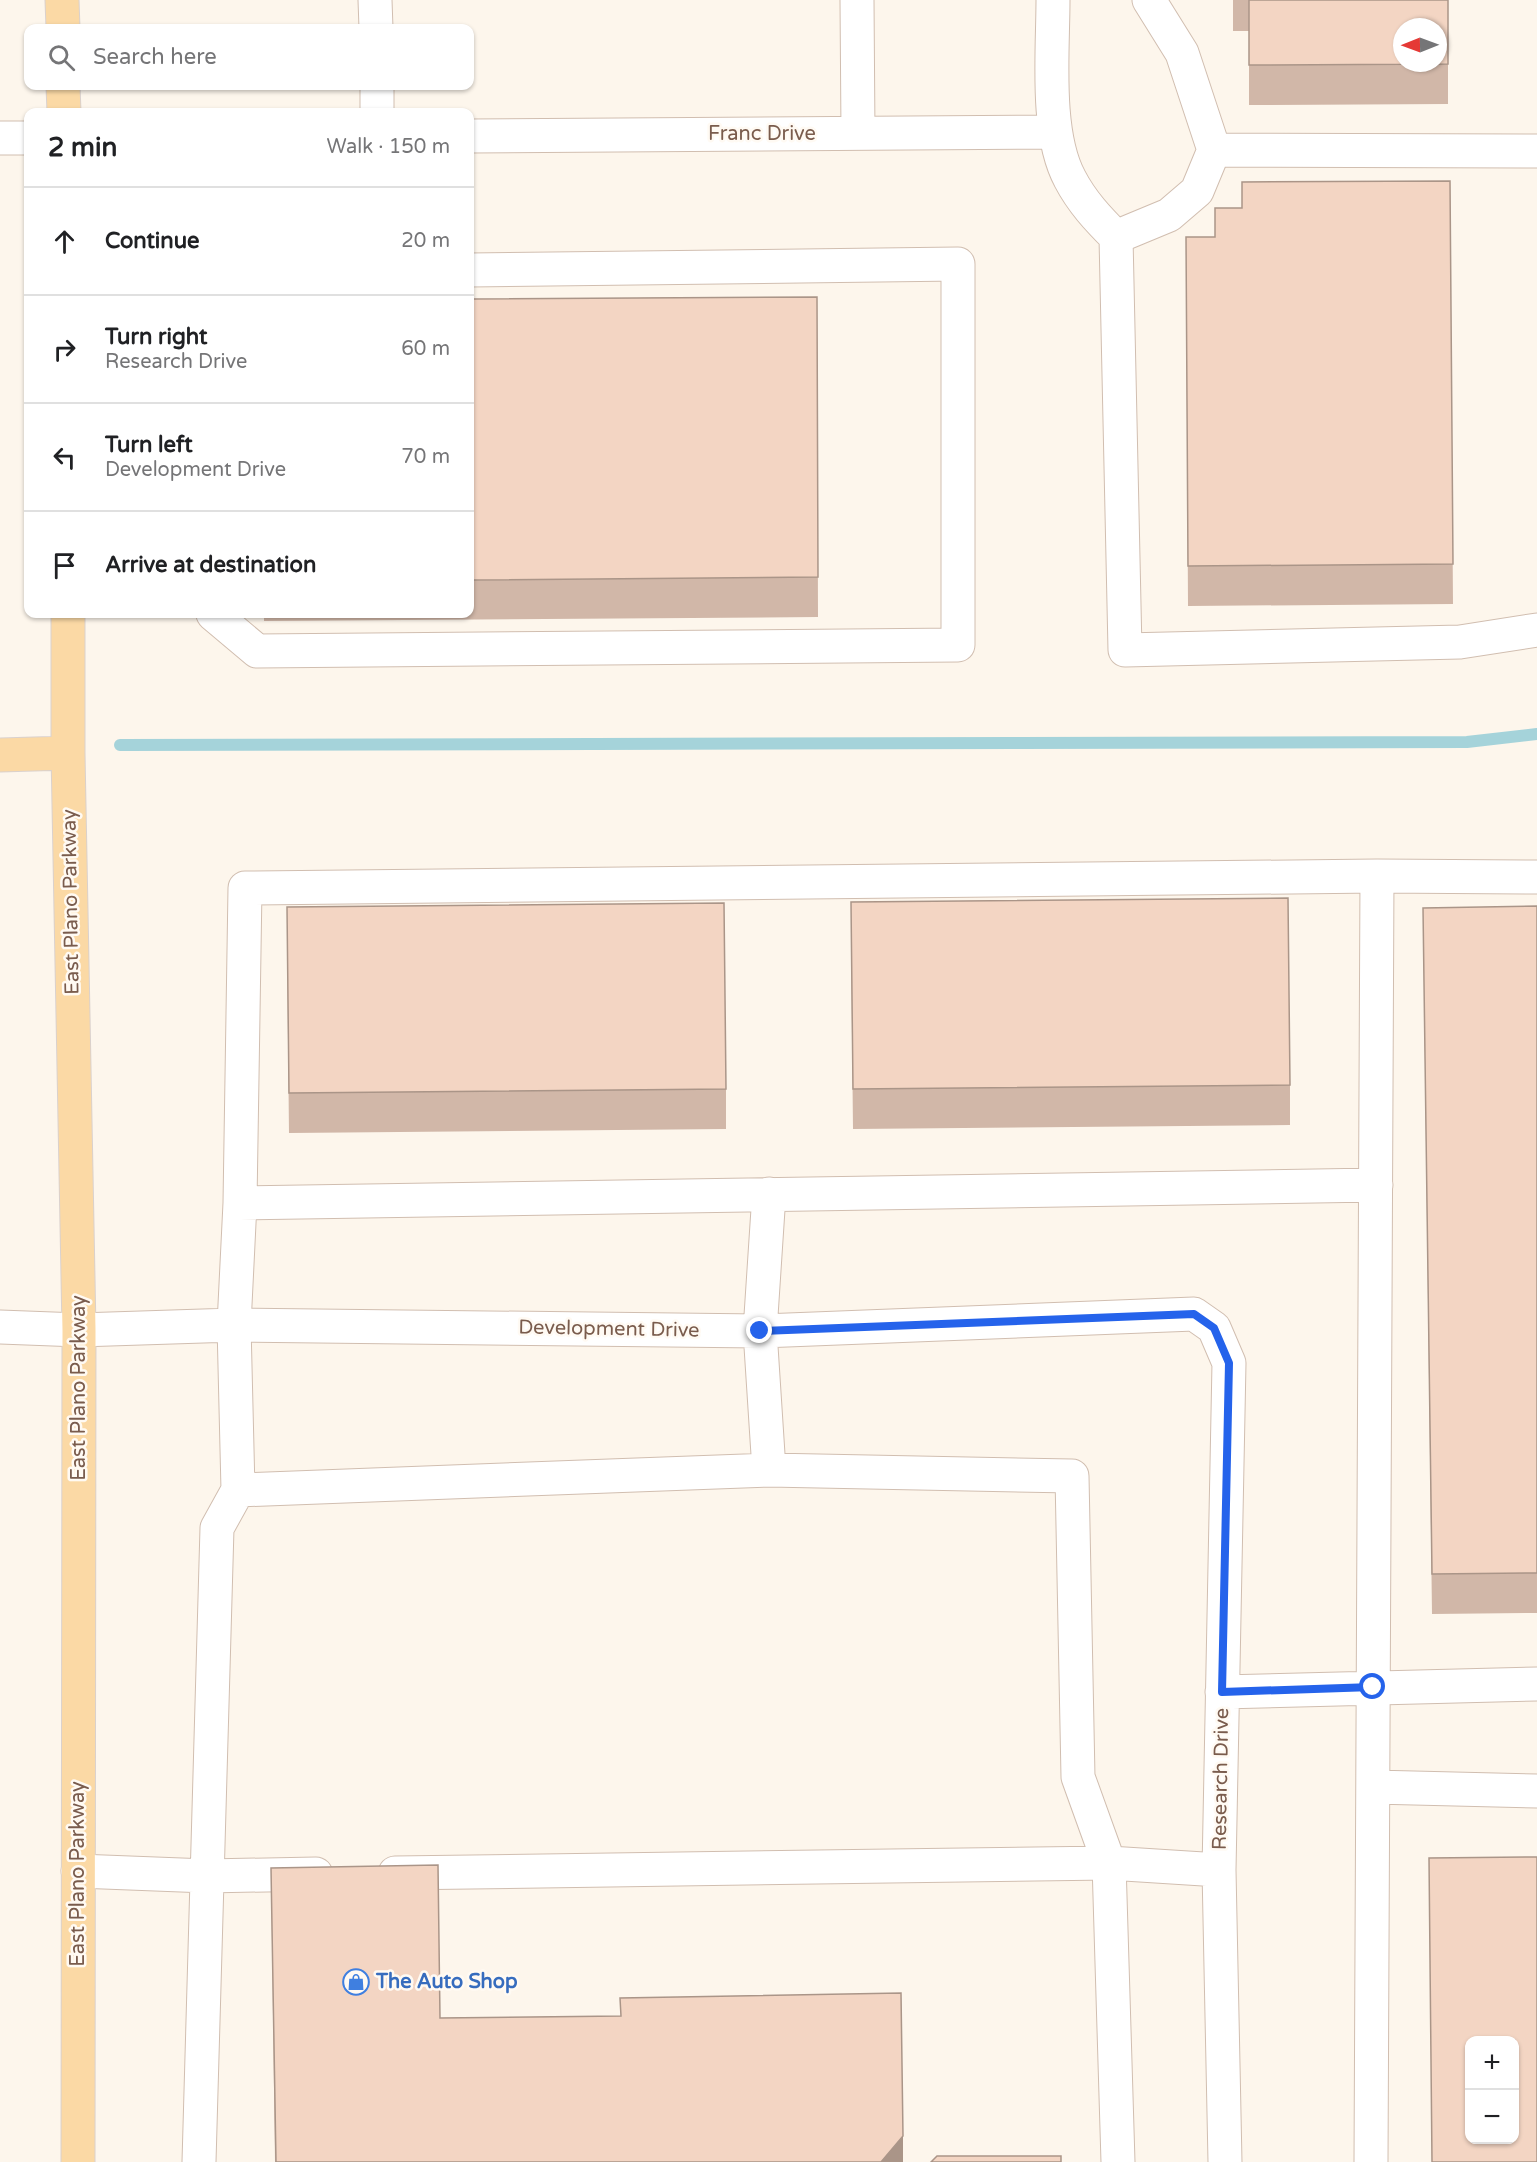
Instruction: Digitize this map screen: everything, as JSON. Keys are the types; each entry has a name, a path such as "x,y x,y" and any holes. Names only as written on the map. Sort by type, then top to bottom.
{"main road":[{"path":"62,0 63,24"},
{"path":"63,90 64,108"},
{"name":"East Plano Parkway","path":"68,618 68,753 79,1330 78,2162"},
{"path":"0,755 68,753"}],"street":[{"path":"375,0 376,24"},
{"path":"856,0 858,133"},
{"path":"1053,0 1054,132 1069,177 1089,210 1116,237 1125,650 1460,642 1537,630"},
{"path":"1116,237 1169,215 1197,191 1214,150 1182,53 1149,0"},
{"path":"377,90 377,108"},
{"name":"Franc Drive","path":"474,136 1054,132"},
{"path":"0,138 24,138"},
{"path":"1214,150 1537,151"},
{"path":"218,618 257,651 958,645 958,264 474,270"},
{"path":"1371,2162 1377,876"},
{"path":"199,2162 217,1528 238,1491 234,1325 240,1203 245,888 1377,876 1537,877"},
{"path":"240,1203 1376,1185"},
{"path":"769,1194 760,1331 769,1470"},
{"name":"Development Drive","path":"0,1327 79,1330 234,1325 760,1331 1194,1314 1214,1328"},
{"name":"Research Drive","path":"1214,1328 1229,1363 1219,1870 1225,2162"},
{"path":"238,1491 769,1470 1072,1476 1078,1777 1109,1863 1118,2162"},
{"path":"1222,1692 1537,1684"},
{"path":"1372,1787 1537,1791"},
{"path":"78,1871 207,1876 1109,1863 1219,1870"}],"building":[{"path":"1249,0 1448,0 1448,64 1447,18 1393,18 1393,64 1249,65"},
{"path":"1450,181 1453,564 1188,566 1186,237 1215,237 1215,208 1242,208 1242,182"},
{"path":"817,297 818,577 474,580 474,299"},
{"path":"1288,898 1290,1085 853,1089 851,902"},
{"path":"724,903 726,1089 289,1093 287,907"},
{"path":"1537,906 1537,1573 1432,1574 1423,908"},
{"path":"1537,1857 1537,2162 1432,2162 1429,1858"},
{"path":"438,1865 440,2018 621,2016 620,1998 901,1993 903,2136 881,2162 276,2162 271,1868"},
{"path":"937,2156 1061,2156 1061,2162 931,2162"}],"waterway":[{"path":"120,745 1467,742 1537,734"}],"place":[{"name":"The Auto Shop","path":"356,1982"}],"route":[{"path":"760,1331 1194,1314 1214,1328 1229,1363 1222,1692 1373,1687"}]}
